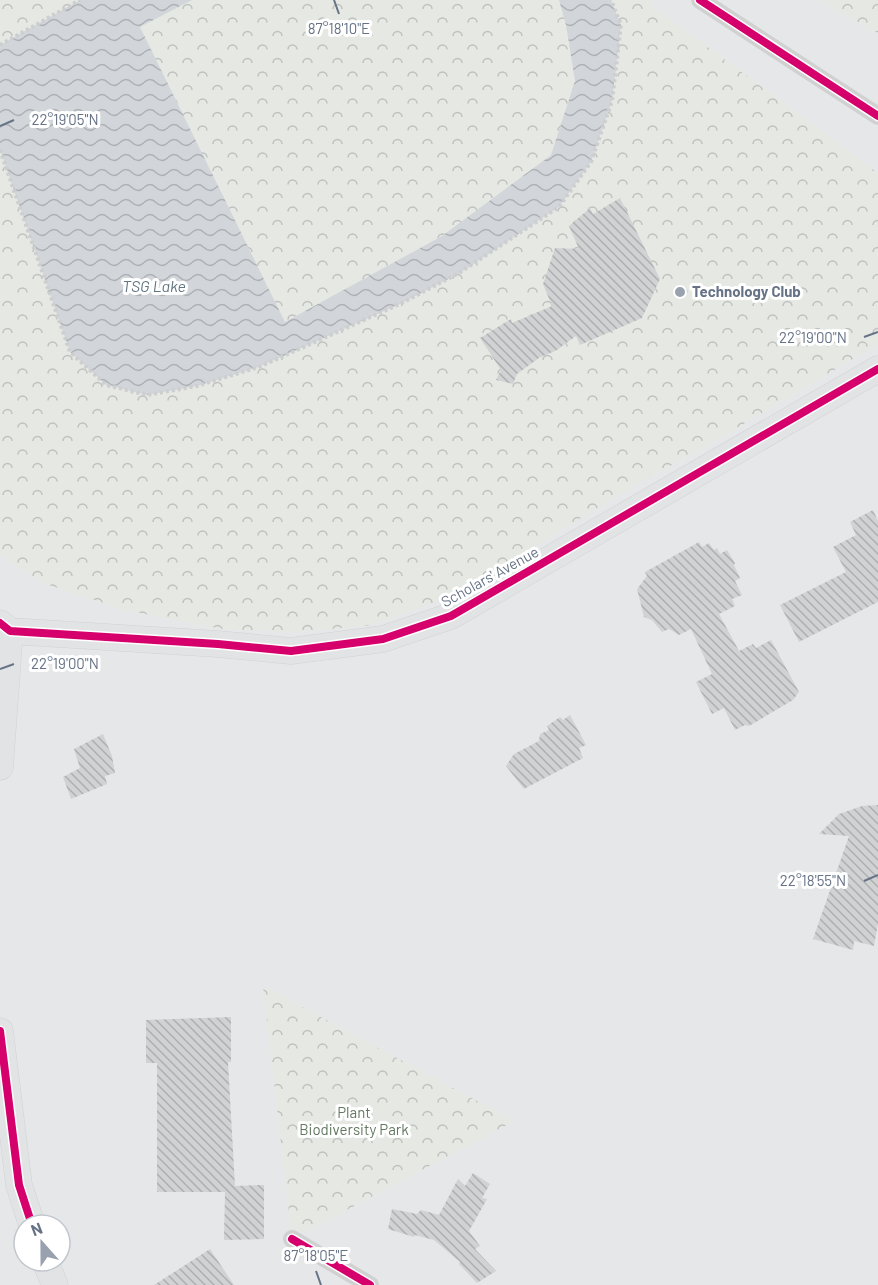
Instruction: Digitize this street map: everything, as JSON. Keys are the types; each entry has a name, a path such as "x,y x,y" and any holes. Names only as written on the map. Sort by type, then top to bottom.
{"street":[{"path":"700,0 878,116"},
{"name":"Scholars' Avenue","path":"5,627 291,651 383,639 450,616 878,369"},
{"path":"0,767 5,627"},
{"path":"0,1031 19,1185 28,1213"},
{"path":"292,1239 370,1285"}],"path":[{"path":"0,45 81,0"},
{"path":"0,150 70,352 106,385 147,395 197,386 259,368 402,303 459,273 559,207 591,162 612,102 621,25 611,0"}],"shaded area":[{"path":"0,0 878,0 878,1285 0,1285"}],"green space":[{"path":"0,0 648,0 652,6 878,173 878,344 698,451 635,485 455,595 372,625 300,632 222,629 125,610 43,583 0,554"},
{"path":"818,0 878,0 878,33"},
{"name":"Plant Biodiversity Park","path":"263,986 514,1121 292,1239"}],"water":[{"name":"TSG Lake","path":"80,0 192,0 140,27 285,322 442,236 551,155 575,81 566,25 559,0 611,0 621,25 612,101 591,162 559,207 460,273 402,303 259,367 197,386 147,395 106,385 70,352 0,150 0,45"}],"building":[{"path":"620,198 660,279 642,318 580,345 576,336 517,374 513,384 496,380 501,370 480,338 511,319 512,323 552,306 543,284 555,248 579,249 569,226 590,208 593,214"},
{"path":"873,510 878,521 878,602 799,642 780,605 846,572 833,547 856,535 850,522"},
{"path":"699,542 702,547 709,543 714,550 717,548 720,554 727,550 735,563 740,578 735,581 742,595 732,599 735,606 719,614 739,651 753,644 756,648 771,640 799,692 793,700 749,726 745,725 735,730 724,708 712,714 696,682 712,674 691,629 679,635 669,629 662,632 652,620 644,617 637,589 647,576 645,572"},
{"path":"570,715 586,745 579,748 583,758 524,789 506,766 514,754 539,741 540,734 549,730 547,726 560,717 563,720"},
{"path":"103,734 112,756 115,773 105,776 107,784 71,799 63,777 80,768 74,749"},
{"path":"878,805 878,924 874,946 854,941 853,950 813,939 849,836 819,834 839,814 862,806"},
{"path":"231,1017 231,1062 228,1062 235,1186 264,1185 264,1239 224,1240 225,1192 157,1192 157,1063 146,1063 146,1020"},
{"path":"473,1173 490,1184 482,1198 487,1199 469,1231 480,1246 475,1249 496,1271 477,1283 459,1264 460,1262 434,1240 388,1229 392,1209 417,1214 421,1210 439,1215 458,1179 465,1186"},
{"path":"210,1249 234,1285 154,1285"}],"cycle path":[{"path":"700,0 878,116"},
{"path":"0,623 10,631 291,651 383,639 451,616 878,369"},
{"path":"0,1031 19,1185 28,1213"},
{"path":"292,1239 370,1285"}],"place":[{"name":"Technology Club","path":"680,292"}]}
